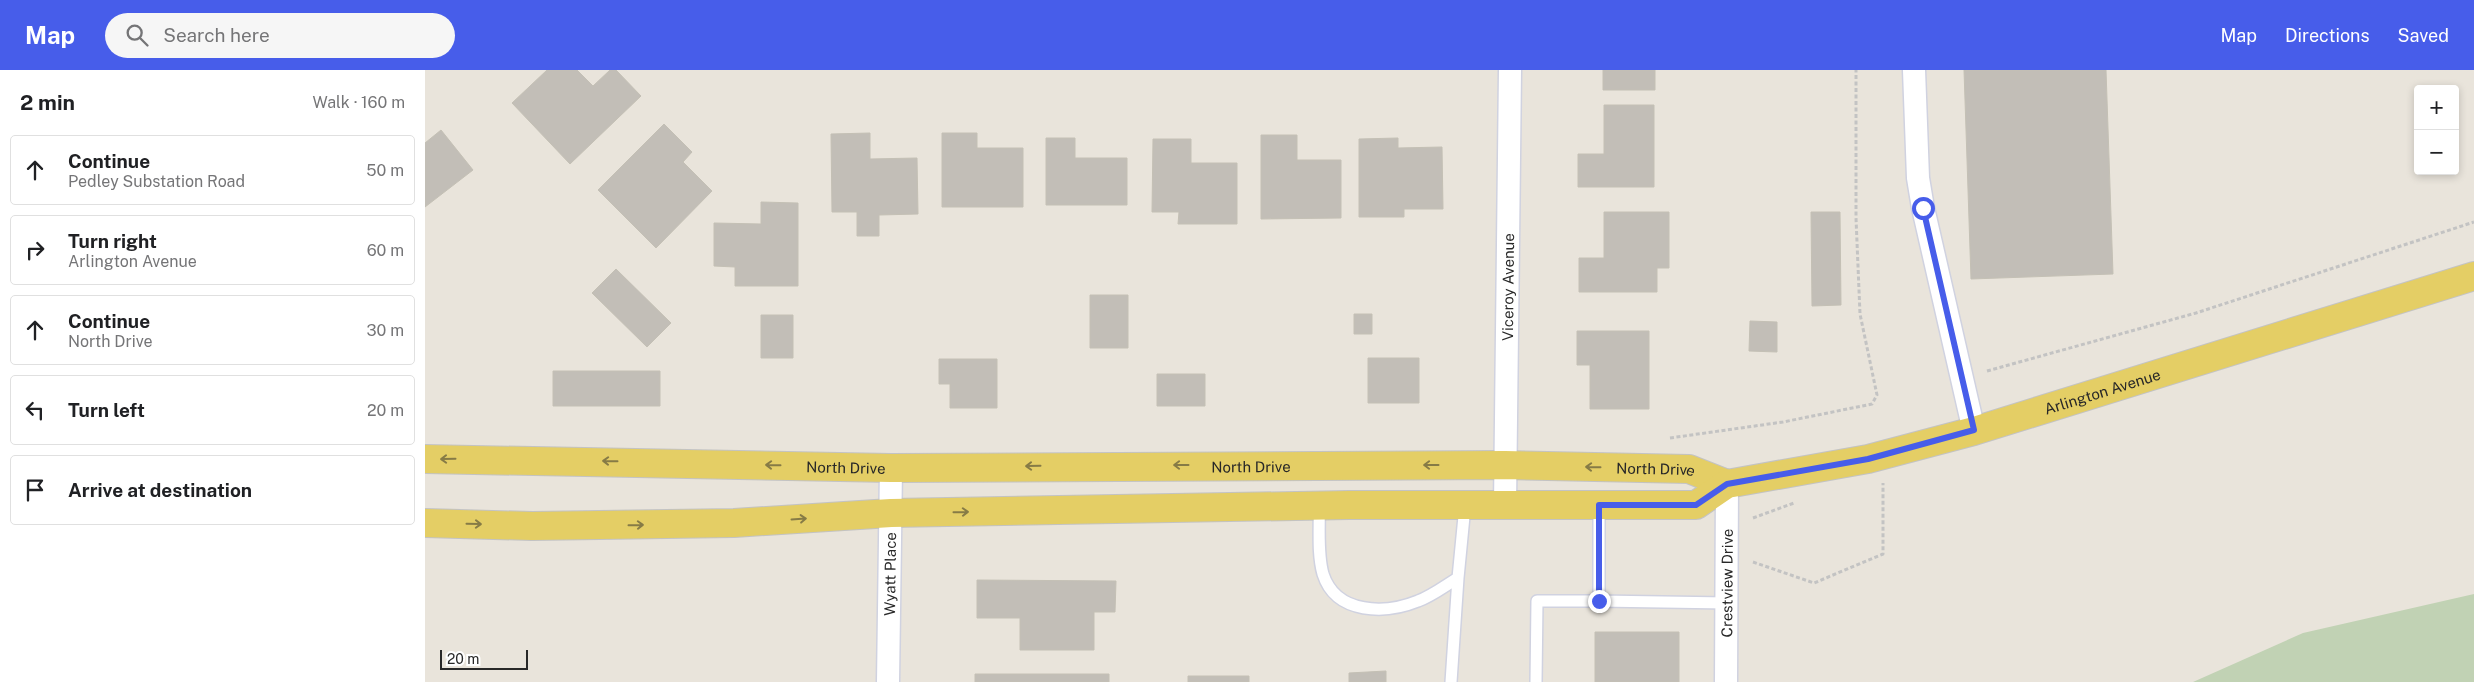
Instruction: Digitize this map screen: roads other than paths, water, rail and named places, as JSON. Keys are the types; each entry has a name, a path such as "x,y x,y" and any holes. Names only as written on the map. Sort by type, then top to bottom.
{"main road":[{"name":"Arlington Avenue","path":"1727,484 1883,455 1974,430 2474,276"},
{"name":"North Drive","path":"425,459 891,468 1505,465 1689,469 1727,484"},
{"name":"North Drive","path":"425,523 532,526 734,524 891,513 1319,506 1696,505 1727,484"}],"street":[{"name":"Viceroy Avenue","path":"1505,506 1510,70"},
{"path":"1914,70 1918,178 1923,208 1974,430"},
{"name":"Wyatt Place","path":"888,682 891,468"},
{"name":"Crestview Drive","path":"1726,682 1727,484"}],"lane":[{"path":"1599,505 1599,601"},
{"path":"1319,506 1323,575 1330,589 1347,603 1372,610 1389,608 1419,601 1458,578"},
{"path":"1451,682 1465,506"},
{"path":"1536,682 1537,601 1727,603"}]}
